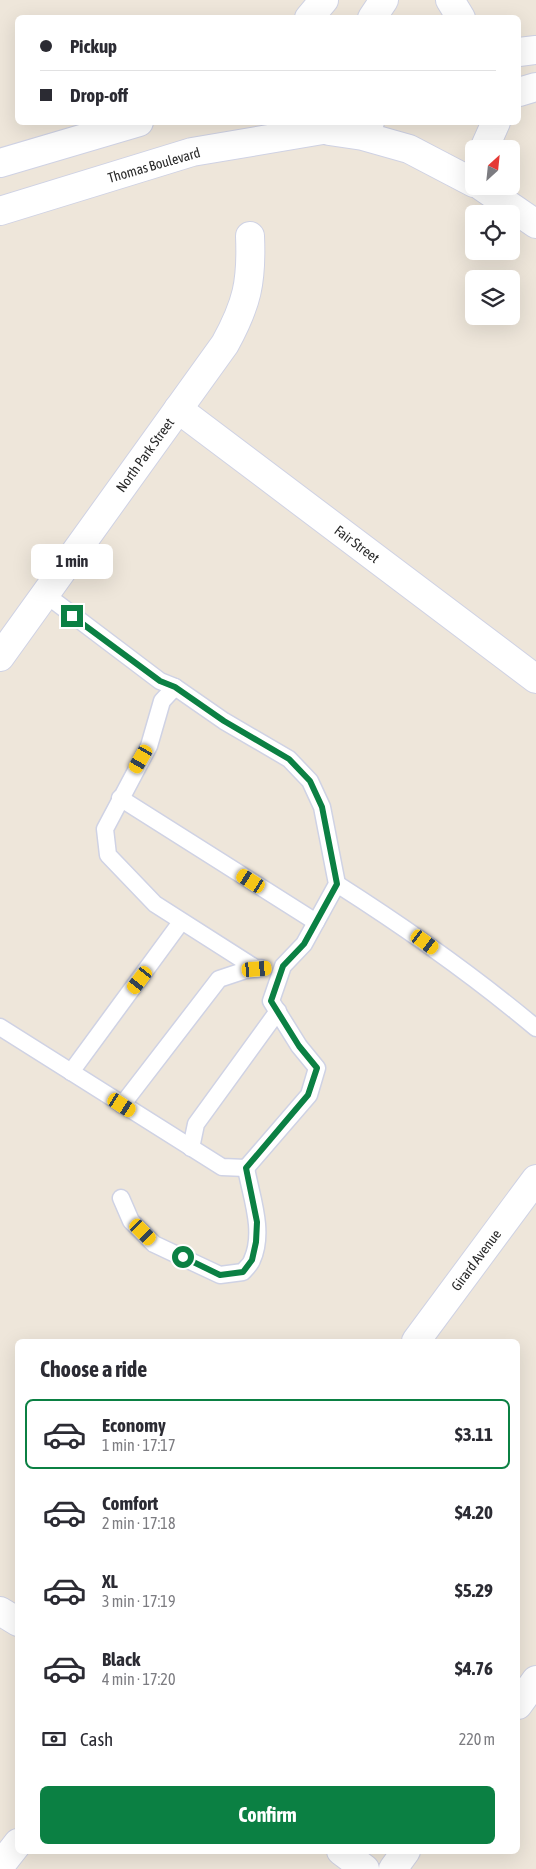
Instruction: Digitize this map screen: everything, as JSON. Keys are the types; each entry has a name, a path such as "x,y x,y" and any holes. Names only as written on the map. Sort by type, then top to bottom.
{"street":[{"path":"312,15 324,0"},
{"path":"374,15 384,0"},
{"path":"450,0 458,15"},
{"path":"521,52 536,50"},
{"path":"0,164 129,125"},
{"path":"192,152 242,125"},
{"name":"Thomas Boulevard","path":"0,211 192,152 356,125"},
{"path":"488,140 495,125"},
{"path":"329,131 363,136 409,149 465,177"},
{"path":"498,195 536,224"},
{"name":"North Park Street","path":"0,657 225,344 237,322 248,294 251,266 250,236"},
{"name":"Fair Street","path":"178,409 536,679"},
{"name":"Girard Avenue","path":"417,1339 536,1179"},
{"path":"0,1611 15,1620"},
{"path":"520,1702 536,1680"},
{"path":"0,1866 15,1847"},
{"path":"344,1854 365,1869"},
{"path":"393,1869 404,1854"}],"lane":[{"path":"45,594 160,681 175,687 224,721 289,759 310,781 322,807 337,884 304,944 283,966 271,1001 299,1046 317,1068 308,1095 246,1168"},
{"path":"175,687 162,701 149,746 105,829 108,855 155,904 257,969"},
{"path":"120,798 316,922"},
{"path":"337,884 395,920 501,998 536,1028"},
{"path":"71,1072 181,922"},
{"path":"122,1105 219,978 246,970 283,966"},
{"path":"191,1148 196,1124 278,1011"},
{"path":"0,1026 222,1167 246,1168"},
{"path":"121,1198 131,1221 154,1244 220,1275 243,1272 252,1260 256,1242 257,1222 246,1168"}],"route":[{"path":"72,616 160,681 175,687 224,721 289,759 310,781 322,807 337,884 304,944 283,966 271,1001 299,1046 317,1068 308,1095 246,1168 257,1222 256,1242 252,1260 243,1272 220,1275 183,1257"}]}
